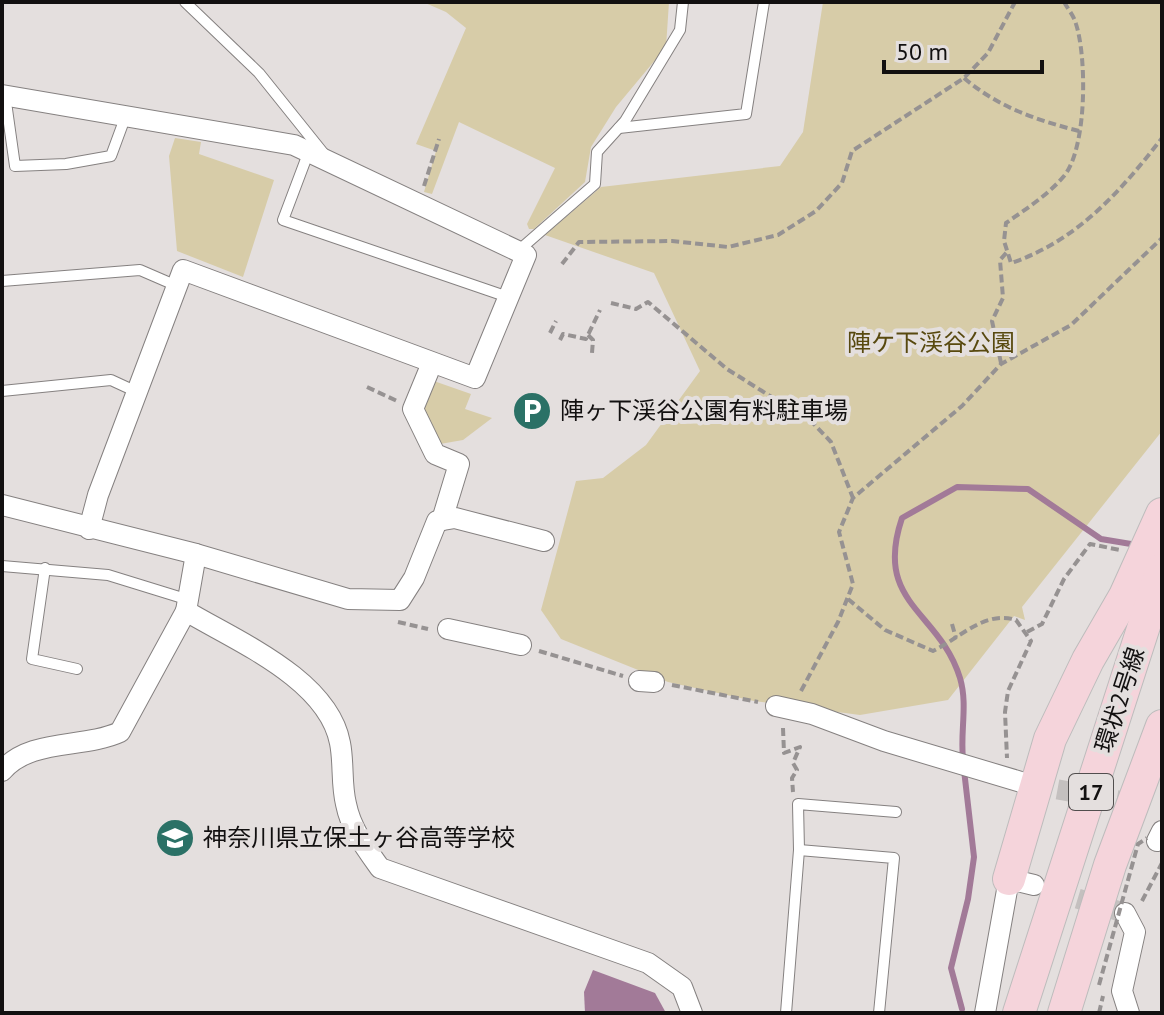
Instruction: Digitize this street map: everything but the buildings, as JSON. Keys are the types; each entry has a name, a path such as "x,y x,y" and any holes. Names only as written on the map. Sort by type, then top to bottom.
{"main road":[{"path":"1021,882 1050,739 1148,564 1162,514"},
{"name":"環状2号線","path":"1019,1013 1148,564"},
{"name":"環状2号線","path":"1064,1013 1110,865 1162,726"}],"street":[{"path":"3,95 294,145 526,255 475,378 183,270 89,529"},
{"path":"432,363 413,409 435,454 459,464 442,520"},
{"path":"2,505 196,554 348,599 400,600 414,578 437,521 455,518 544,541"},
{"path":"2,771 29,751 100,741 120,732 188,605 196,554"},
{"path":"188,605 285,669 324,708 340,742 345,803 354,831 380,868 648,963 682,987 692,1013"},
{"path":"448,629 521,645"},
{"path":"783,707 812,714 936,758 1021,782"},
{"path":"985,1013 1021,882"},
{"path":"1129,1013 1122,991 1135,932 1132,910"}],"lane":[{"path":"185,2 259,73 318,155 283,220 508,297"},
{"path":"518,251 595,184 597,152 619,128 680,30 683,2"},
{"path":"619,128 746,114 764,2"},
{"path":"3,95 15,166 111,156 125,118"},
{"path":"2,281 140,270 177,286"},
{"path":"2,391 111,380 137,392"},
{"path":"2,566 108,575 188,605"},
{"path":"45,568 32,659 77,669"},
{"path":"786,1013 799,850 798,804 896,812"},
{"path":"799,850 894,858 879,1013"}],"path":[{"path":"562,264 579,242 672,241 728,247 778,235 816,211 842,183 852,151 964,78 988,53 1015,2"},
{"path":"1064,2 1076,21 1081,46 1076,157 1064,176 1006,223 1004,241 1011,263 1058,242 1103,208 1162,138"},
{"path":"964,78 982,93 1031,119 1079,131"},
{"path":"418,204 439,139"},
{"path":"521,645 647,681 783,707 848,599 853,584 839,532 853,498 962,406 1001,364 1071,325 1162,238"},
{"path":"1001,364 992,321 1003,298 1000,260 1007,252"},
{"path":"611,303 636,309 648,302 670,317 683,334 727,369 813,423 831,442 853,498"},
{"path":"560,340 563,334 580,340 588,335 600,310"},
{"path":"550,333 556,321"},
{"path":"588,335 593,340 592,353"},
{"path":"367,387 413,409"},
{"path":"1027,632 1042,624 1064,579 1090,544 1148,564"},
{"path":"848,599 885,630 933,651 991,618 1004,616 1016,620 1027,632 1031,641 1028,653 1008,691 1005,712 1009,748 990,772"},
{"path":"952,624 956,638"},
{"path":"782,738 784,753 800,747 793,763 797,770 792,778 793,798"},
{"path":"1099,985 1138,844 1155,837"},
{"path":"1132,910 1162,863"}],"green space":[{"path":"423,2 669,2 666,47 616,107 591,147 585,182 534,229 529,229 527,224 555,168 459,122 432,194 424,192 436,151 416,144 466,28 446,12"},
{"name":"陣ケ下渓谷公園","path":"823,2 1162,2 1162,431 1022,607 1025,620 1014,616 948,700 860,715 754,701 668,682 561,639 541,610 576,481 603,478 646,445 700,371 654,273 545,235 601,187 780,166 803,132"},
{"path":"175,138 201,142 199,154 274,180 243,277 177,251 169,156"},
{"path":"431,380 471,394 465,409 492,418 463,440 440,444 421,402"}],"shaded area":[{"path":"593,970 655,993 666,1013 585,1013 584,992"}],"waterway":[{"path":"963,759 960,678 938,636 912,605 896,570 895,547 902,518 957,487 1028,489 1101,539 1137,545"},
{"path":"962,1009 951,968 968,899 974,857 964,770"}],"tunnel":[{"path":"1028,784 1132,803"},
{"path":"1049,890 1125,913"}],"place":[{"name":"陣ヶ下渓谷公園有料駐車場","path":"532,411"},
{"name":"神奈川県立保土ヶ谷高等学校","path":"175,838"}]}
